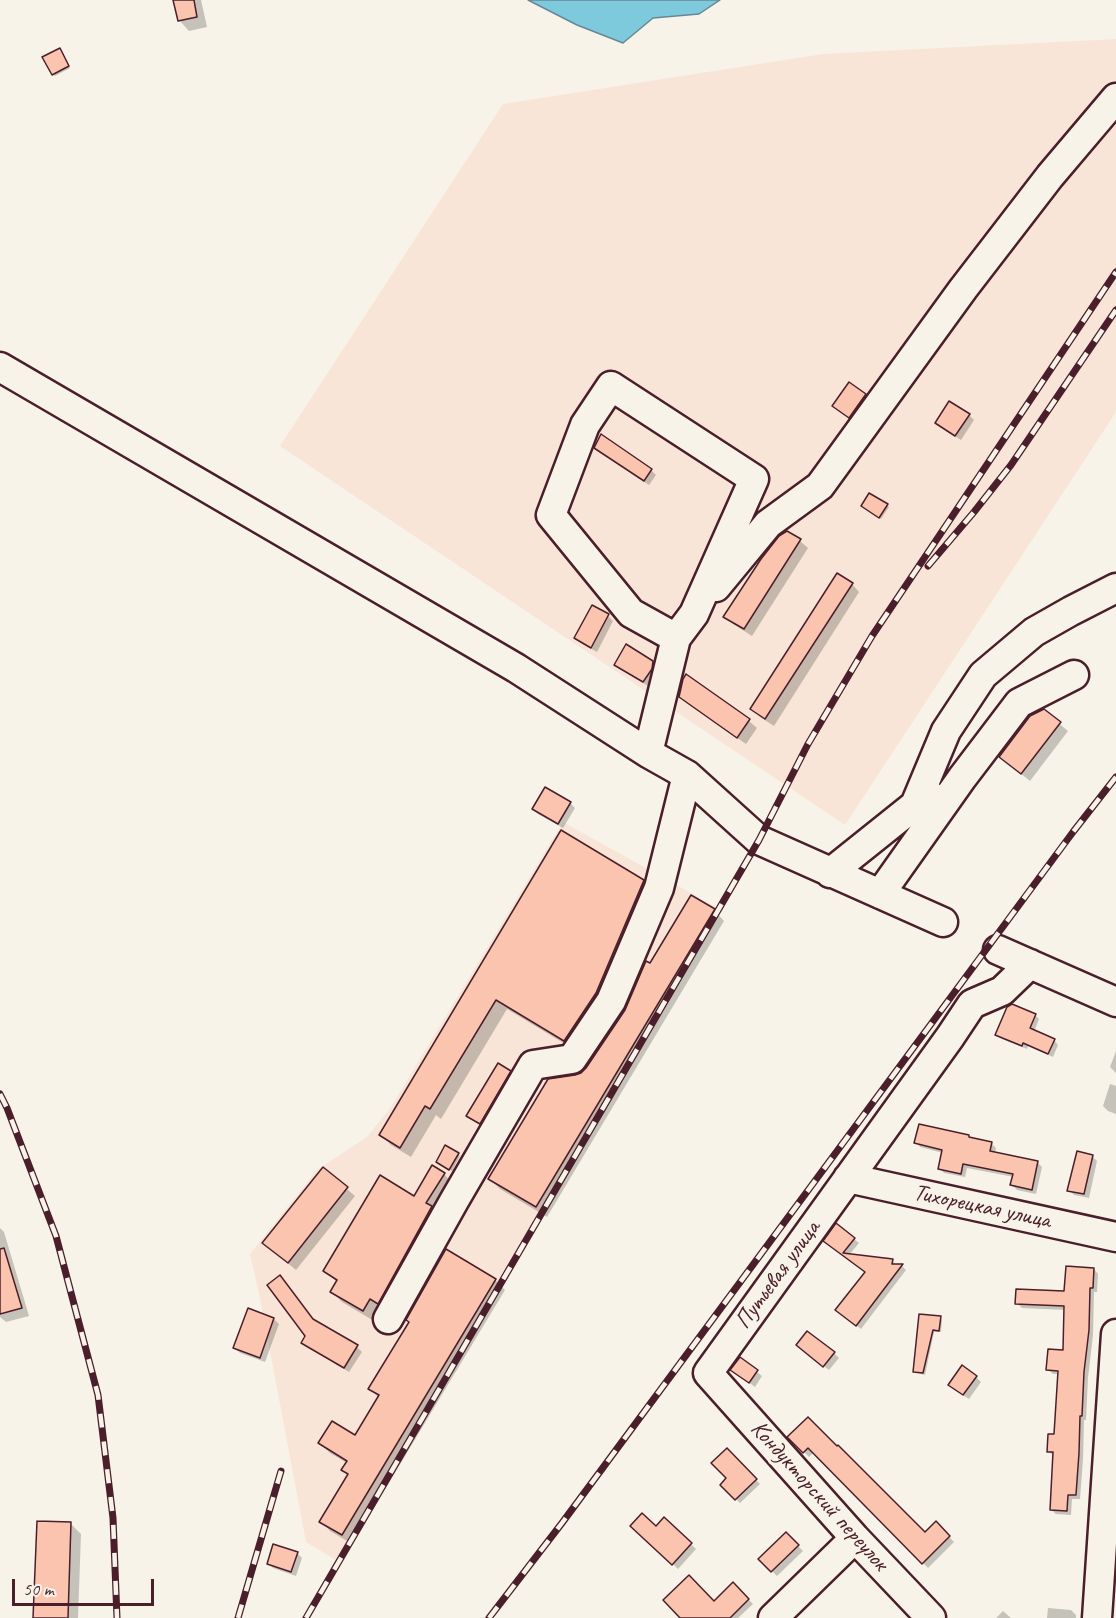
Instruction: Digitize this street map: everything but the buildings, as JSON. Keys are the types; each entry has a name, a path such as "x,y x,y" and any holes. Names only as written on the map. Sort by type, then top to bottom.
{"street":[{"path":"648,753 676,638 693,614 768,524 820,486 963,289 1050,176 1116,98"},
{"path":"0,367 516,668 648,753 687,775 759,840 943,922"},
{"path":"676,638 631,613 551,515 585,424 611,386 754,479 693,614"},
{"path":"915,805 945,730 983,675 1034,632 1116,588"},
{"path":"880,894 962,778 1019,703 1074,675"},
{"path":"388,1319 453,1201 533,1065 572,1059 611,1001 659,888 687,775"},
{"path":"830,873 915,805 962,778"},
{"path":"998,950 1116,1002"},
{"name":"Путьевая улица","path":"708,1373 972,1004 1002,991 1030,964"},
{"name":"Тихорецкая улица","path":"848,1178 1116,1237"},
{"path":"1097,1618 1116,1334"},
{"name":"Кондукторский переулок","path":"708,1373 855,1538 931,1618"},
{"path":"773,1618 855,1538"}],"shaded area":[{"path":"1116,39 1116,412 845,825 280,446 503,104 823,54"},
{"path":"563,822 718,908 336,1560 306,1542 250,1254 317,1170 367,1137 391,1107"}],"water":[{"path":"528,0 720,0 699,14 653,18 623,43 577,25"}],"railway":[{"path":"306,1618 759,840 808,744 872,636 1116,272"},
{"path":"928,566 1011,465 1116,310"},
{"path":"489,1618 1116,777"},
{"path":"0,1094 56,1236 98,1395 113,1518 117,1618"},
{"path":"238,1618 281,1471"}]}
